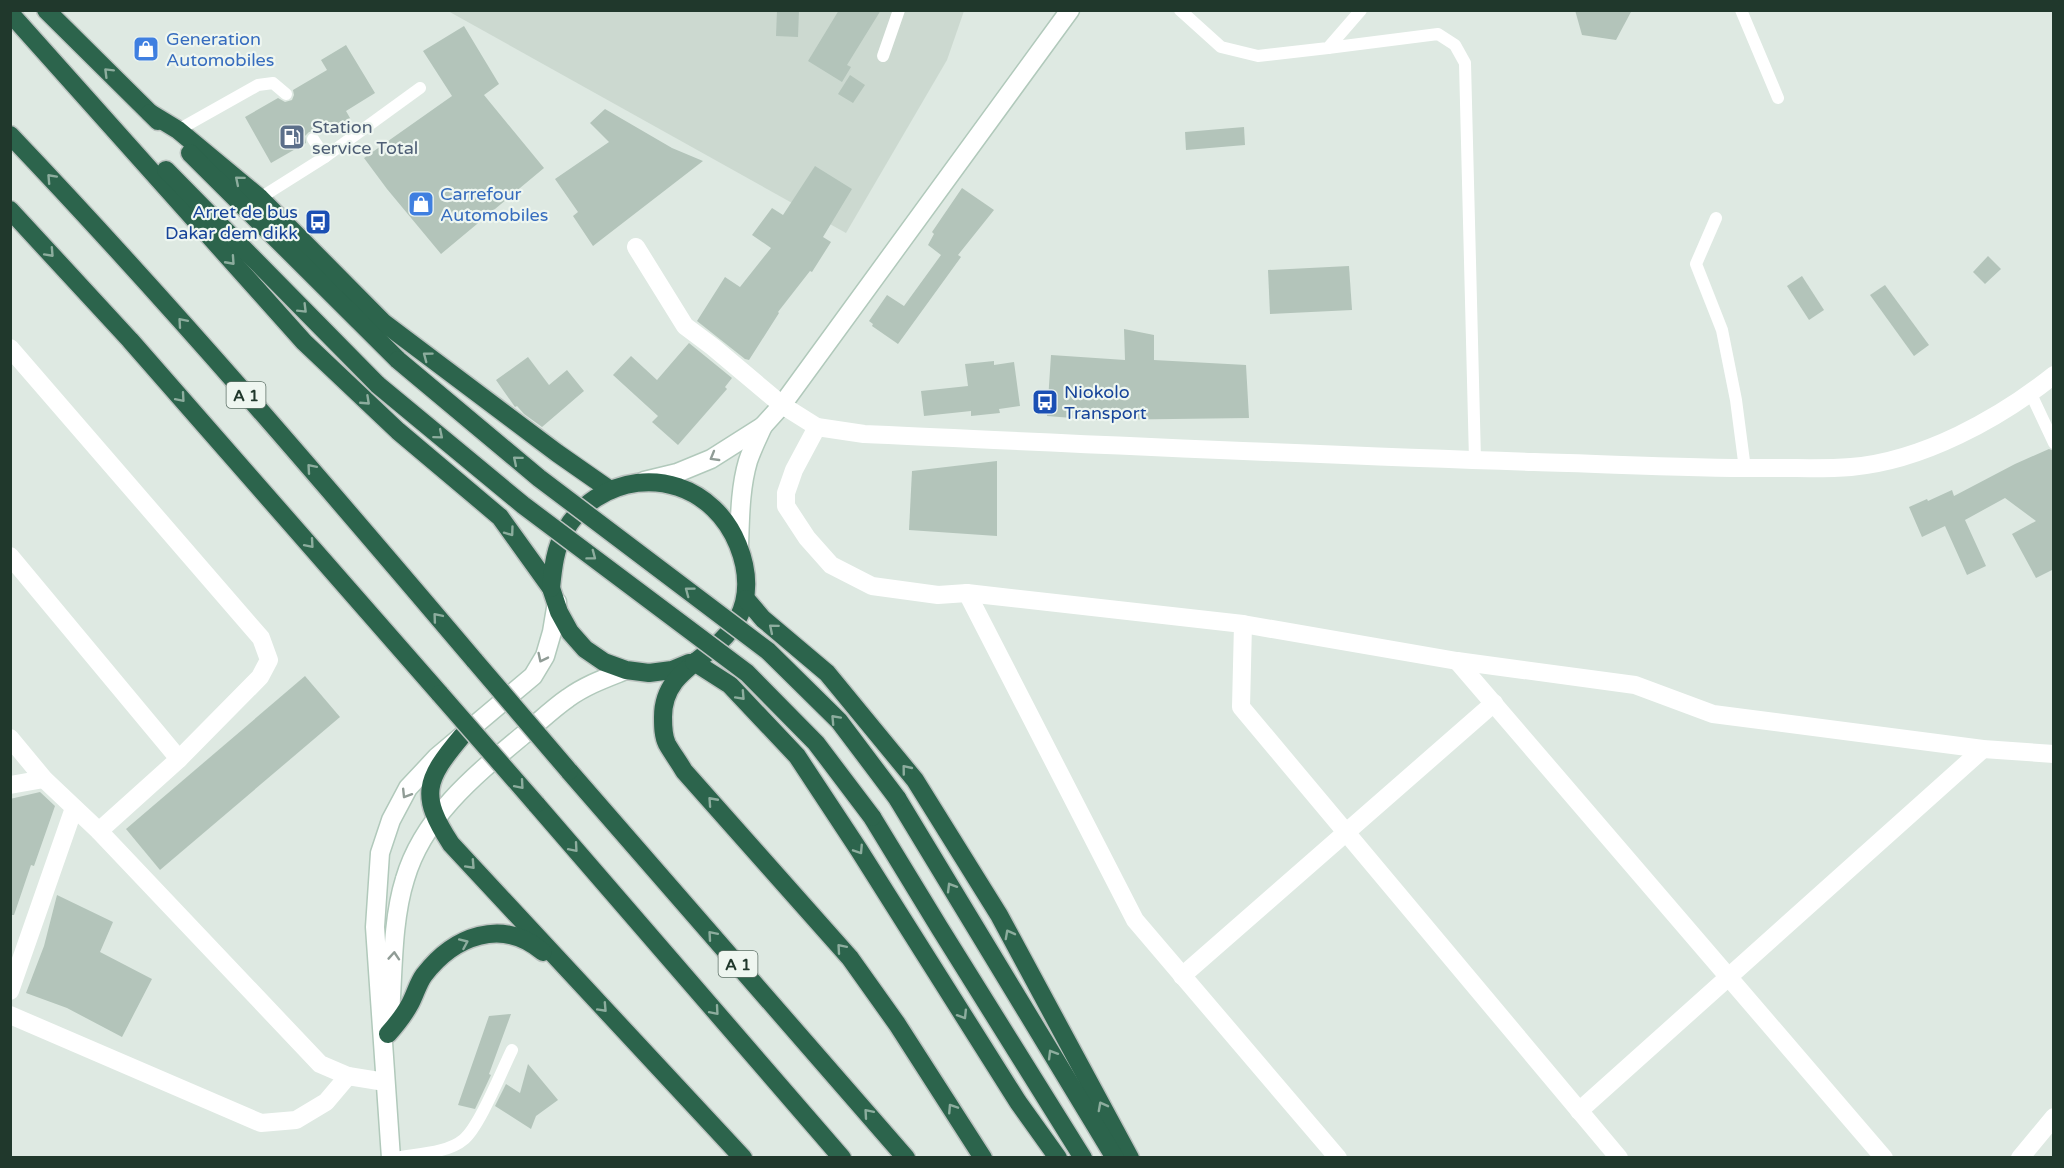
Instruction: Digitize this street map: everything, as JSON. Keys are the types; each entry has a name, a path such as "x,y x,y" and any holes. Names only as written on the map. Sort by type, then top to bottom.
{"highway":[{"path":"46,10 398,360 539,478 768,651 838,721 897,798 1115,1158"},
{"path":"10,13 378,385 523,505 747,673 816,743 872,817 1083,1158"},
{"path":"10,13 304,342 398,431 500,517 554,595"},
{"path":"150,113 177,130 260,198 384,323 557,453 610,489"},
{"name":"A 1","path":"10,135 156,292 326,485 569,771 906,1158"},
{"name":"A 1","path":"10,210 130,340 842,1158"},
{"path":"694,662 672,670 649,673 626,670 604,662 585,649 570,632 559,612 554,595 555,559 565,530 584,506 610,489 643,482 663,483 683,488 701,498 717,511 730,528 739,546 745,570 746,599 737,621 715,646 676,679 667,692 663,706 666,742 684,771 850,958 897,1024 983,1158"},
{"path":"746,599 763,619 827,672 915,780 999,915 1130,1158"},
{"path":"694,662 730,685 797,756 1018,1102 1058,1158"},
{"path":"462,736 436,770 431,787 430,802 436,818 452,844 743,1158"},
{"path":"388,1034 405,1012 422,977 444,952 464,941 495,932 517,936 539,948 579,982"}],"street":[{"path":"643,482 697,466 763,426 782,405 1070,10"},
{"path":"636,247 685,326 782,405 817,428 864,434 1474,460 1745,469 1852,467 1898,458 1941,443 1998,416 2054,375"},
{"path":"10,348 261,638 268,660 260,677 179,759 99,831"},
{"path":"739,546 741,495 745,472 763,426"},
{"path":"817,428 794,470 786,493 786,506 807,538 831,565 872,586 938,595 967,593 1243,624 1457,661 1635,685 1713,714 1983,749 2054,754"},
{"path":"10,556 179,759"},
{"path":"967,593 1135,920 1338,1158"},
{"path":"391,1158 375,927 380,853 391,820 408,788 437,757 533,676 545,656 552,632 554,595"},
{"path":"1243,624 1241,707 1619,1158"},
{"path":"1457,661 1884,1158"},
{"path":"385,1079 397,921 405,879 420,843 436,818 481,770 569,698 595,682 626,670"},
{"path":"1182,976 1494,703"},
{"path":"10,738 44,779 99,831 320,1065 348,1076 385,1079"},
{"path":"1579,1111 1983,749"},
{"path":"10,785 44,779"},
{"path":"10,991 74,807"},
{"path":"10,1015 261,1123 296,1120 326,1102 348,1076"},
{"path":"2020,1158 2054,1117"}],"lane":[{"path":"883,57 899,10"},
{"path":"1180,10 1221,47 1258,56 1438,34 1455,45 1465,63 1474,460"},
{"path":"1328,48 1360,10"},
{"path":"1741,10 1778,98"},
{"path":"177,130 258,85 273,83 285,94"},
{"path":"260,198 325,157 420,88"},
{"path":"313,139 325,157"},
{"path":"1716,218 1696,264 1722,330 1736,400 1745,469"},
{"path":"2031,394 2054,443"},
{"path":"396,1158 441,1150 463,1141 474,1128 512,1050"}],"shaded area":[{"path":"448,11 964,11 947,60 846,233"}],"building":[{"path":"777,10 799,10 798,37 776,36"},
{"path":"839,10 881,10 847,65 851,67 842,82 808,61"},
{"path":"1575,10 1632,10 1616,40 1582,35"},
{"path":"464,26 499,84 484,95 544,168 441,254 364,158 452,96 423,51"},
{"path":"346,45 375,93 346,111 350,118 320,135 316,131 309,132 305,136 306,143 271,163 245,117 278,98 285,102 292,100 293,90 327,70 321,60"},
{"path":"850,75 865,85 853,103 838,94"},
{"path":"605,109 672,148 703,161 593,246 573,216 578,212 555,179 609,142 590,123"},
{"path":"1244,127 1245,145 1186,150 1185,132"},
{"path":"815,166 852,189 823,237 831,242 812,272 810,271 778,312 749,360 745,359 697,321 725,277 740,287 771,248 752,235 772,208 783,215"},
{"path":"962,188 994,210 958,255 961,257 898,344 872,326 873,324 869,321 887,295 904,306 941,255 928,245 934,234 932,232"},
{"path":"1988,256 2001,269 1985,284 1973,272"},
{"path":"1349,266 1352,310 1270,314 1268,270"},
{"path":"1802,276 1824,310 1809,320 1787,286"},
{"path":"1885,285 1929,345 1914,356 1870,295"},
{"path":"1124,329 1154,335 1154,360 1246,365 1249,418 1097,420 1047,416 1051,355 1125,360"},
{"path":"689,343 732,378 725,387 727,389 678,445 652,422 658,416 613,375 631,356 657,380"},
{"path":"528,357 549,385 567,370 584,391 542,427 517,406 515,407 496,380"},
{"path":"994,361 994,365 1014,362 1020,406 999,409 1000,413 971,416 971,411 924,416 921,391 968,386 965,364"},
{"path":"2049,449 2054,451 2054,569 2036,578 2012,534 2036,521 2005,498 1965,520 1986,566 1967,575 1945,526 1922,537 1909,507 1952,490 1954,496"},
{"path":"997,461 997,536 909,530 912,471"},
{"path":"305,676 340,717 160,870 126,829"},
{"path":"40,792 55,806 14,915 10,915 10,799"},
{"path":"57,895 113,922 100,952 152,979 122,1037 67,1008 26,993 44,946"},
{"path":"511,1014 489,1074 491,1075 475,1109 458,1105 489,1016"},
{"path":"528,1064 558,1100 536,1116 531,1129 495,1106 506,1084 520,1093"}],"place":[{"name":"Generation Automobiles","path":"146,49"},
{"name":"Station service Total","path":"292,137"},
{"name":"Carrefour Automobiles","path":"421,204"},
{"name":"Arret de bus Dakar dem dikk","path":"318,222"},
{"name":"Niokolo Transport","path":"1045,402"}]}
